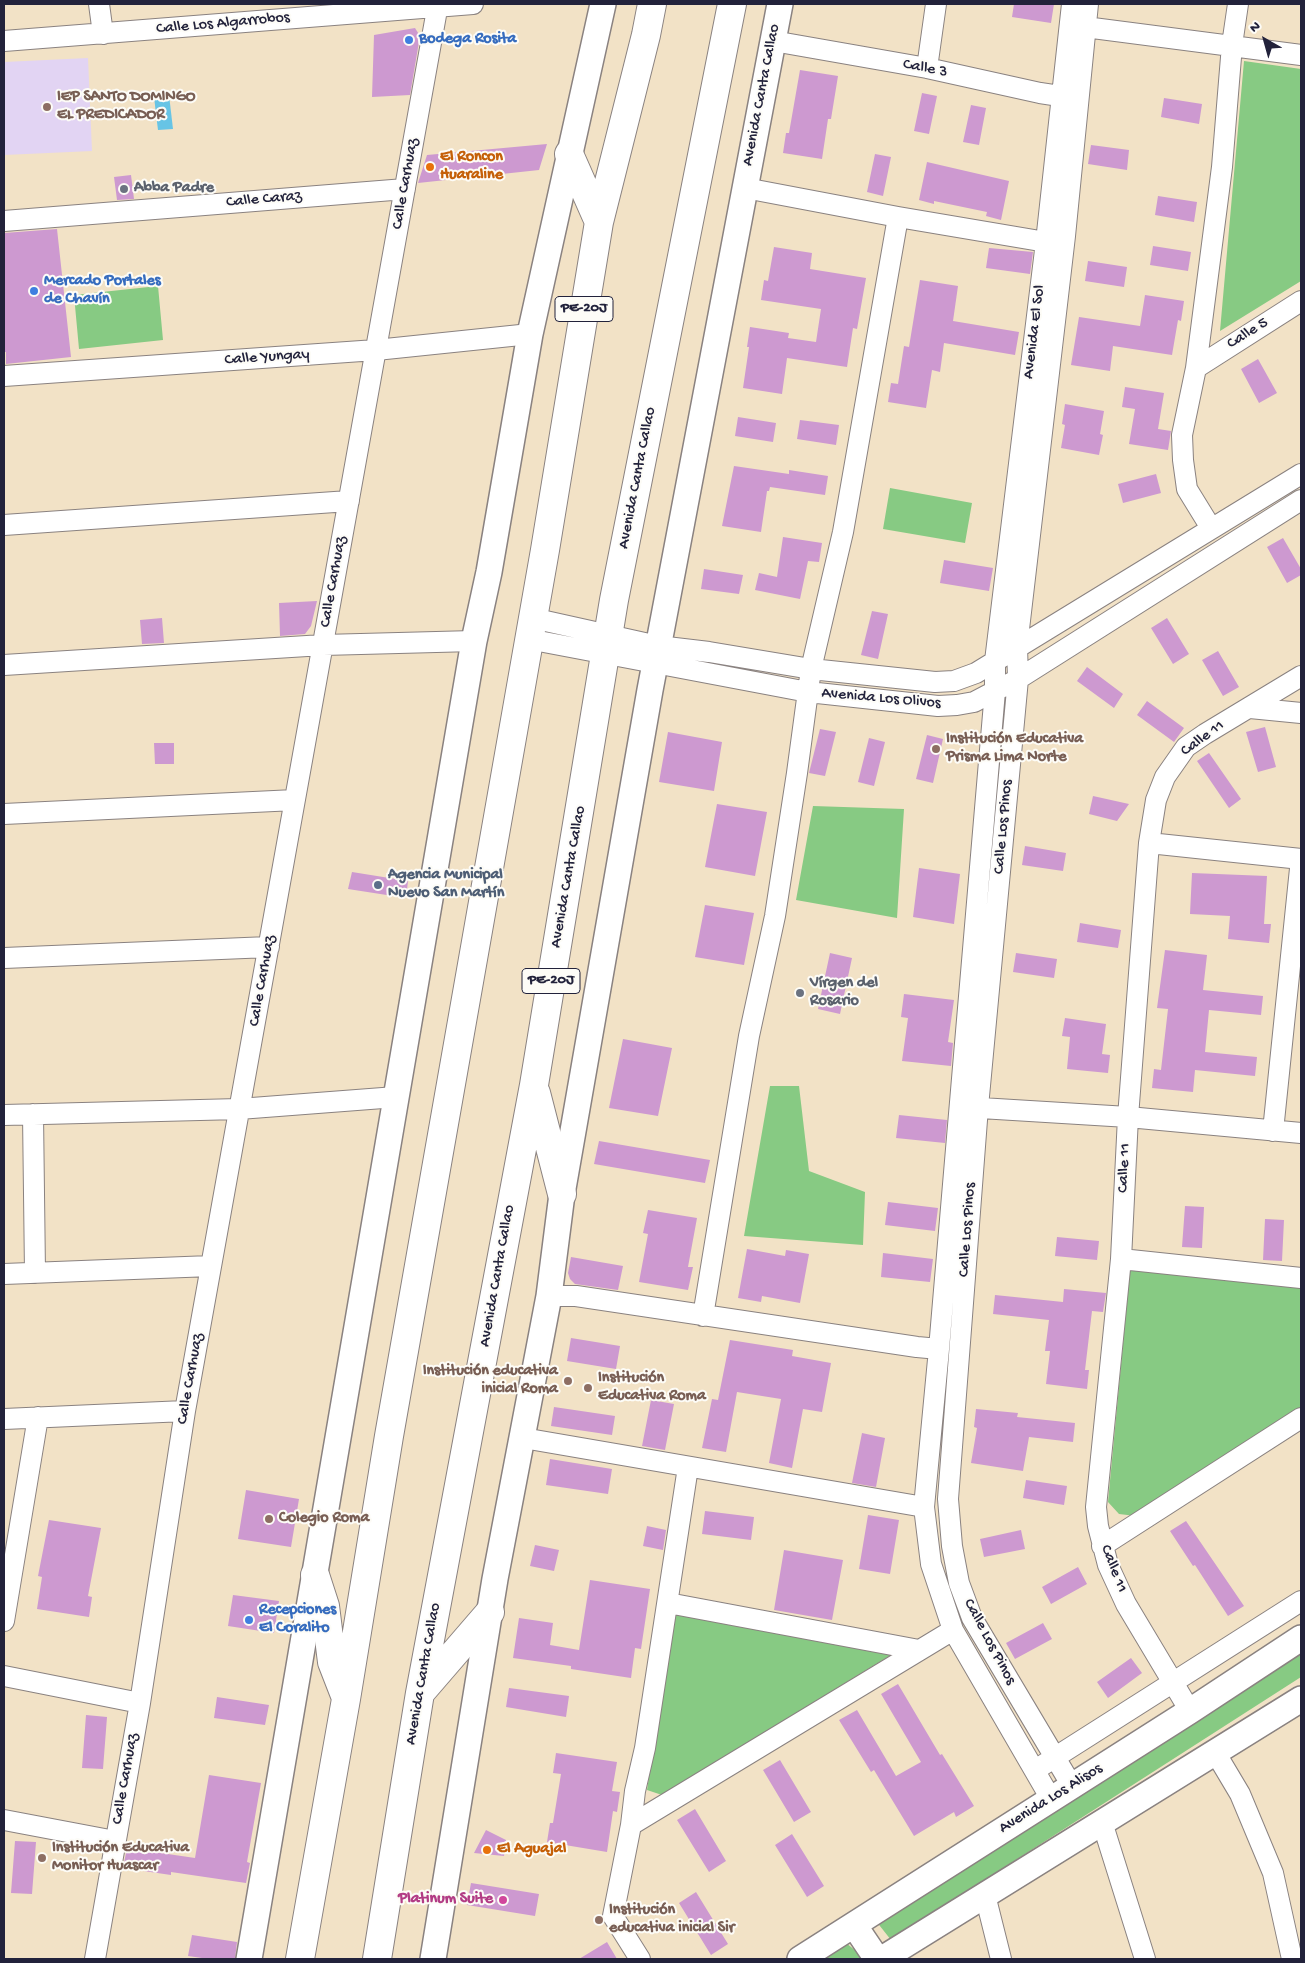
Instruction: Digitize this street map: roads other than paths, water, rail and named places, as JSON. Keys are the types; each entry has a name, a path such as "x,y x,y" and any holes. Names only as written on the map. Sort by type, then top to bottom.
{"highway":[{"name":"PE-20J","path":"300,1959 530,628 598,222 652,4"},
{"name":"Avenida Canta Callao","path":"377,1959 420,1693 534,1084 618,580 732,4"},
{"path":"569,154 598,222"},
{"path":"534,1084 562,1194"},
{"path":"315,1575 325,1606 332,1662 346,1699"},
{"path":"420,1693 490,1612"}],"main road":[{"path":"249,1959 474,641 490,563 530,334 602,4"},
{"name":"Avenida Canta Callao","path":"434,1959 490,1612 549,1296 562,1194 656,655 780,4"},
{"name":"Avenida Los Alisos","path":"800,1959 1190,1711 1301,1638"},
{"path":"882,1959 1301,1699"},
{"path":"854,1925 877,1959"}],"street":[{"path":"99,4 103,34"},
{"name":"Calle Los Algarrobos","path":"4,41 103,34 285,12 473,4"},
{"path":"927,68 936,4"},
{"name":"Avenida El Sol","path":"1018,646 1065,236 1072,4"},
{"name":"Avenida El Sol","path":"995,661 1046,242 1069,97 1085,27 1088,4"},
{"path":"1211,528 1187,489 1182,435 1196,368 1222,167 1232,45 1238,4"},
{"name":"Calle Carhuaz","path":"95,1959 140,1702 185,1412 438,6"},
{"path":"1085,27 1301,55"},
{"name":"Calle 3","path":"773,41 927,68 1040,93 1069,97"},
{"path":"745,188 898,218 1046,242"},
{"name":"Calle Caraz","path":"4,221 405,189"},
{"path":"703,1316 749,1036 775,916 811,670 842,532 898,218"},
{"name":"Calle 5","path":"1196,368 1301,301"},
{"name":"Calle Yungay","path":"4,376 376,350 530,334"},
{"name":"Avenida Los Olivos","path":"656,655 710,652 811,670 935,682 954,681 976,672 995,661 1301,474"},
{"name":"Avenida Los Olivos","path":"530,628 656,655 808,692 938,706 957,705 974,702 1018,679 1301,500"},
{"path":"4,525 349,501"},
{"path":"4,665 323,645 474,641"},
{"name":"Calle Los Pinos","path":"1018,646 1018,679 969,1108 939,1348 924,1507 931,1564 953,1630 1051,1799"},
{"name":"Calle Los Pinos","path":"995,661 995,691 969,1108 948,1499 952,1546 958,1583 972,1618 1072,1786"},
{"name":"Calle 11","path":"1190,1711 1126,1604 1108,1565 1102,1546 1096,1507 1121,1259 1128,1117 1150,843 1156,800 1165,776 1186,747 1301,676"},
{"path":"1250,708 1301,713"},
{"path":"4,814 295,800"},
{"path":"1150,843 1301,859 1273,1131"},
{"path":"4,958 269,947"},
{"path":"4,1115 239,1109 396,1097"},
{"path":"969,1108 1128,1117 1301,1133"},
{"path":"33,1114 35,1273"},
{"path":"1121,1259 1301,1278"},
{"path":"4,1274 211,1266"},
{"path":"549,1296 576,1296 918,1348 939,1348"},
{"path":"4,1419 185,1412"},
{"path":"4,1621 38,1417"},
{"path":"1102,1546 1301,1418"},
{"path":"523,1438 924,1507"},
{"path":"640,1959 613,1916 631,1825 635,1791 645,1748 688,1467"},
{"path":"1034,1771 1301,1601"},
{"path":"668,1603 920,1650"},
{"path":"631,1825 953,1630"},
{"path":"4,1676 140,1702"},
{"path":"1216,1752 1240,1794 1273,1873 1292,1959"},
{"path":"4,1820 115,1841"},
{"path":"1102,1822 1145,1959"},
{"path":"985,1895 1001,1959"}],"water":[{"path":"169,95 173,129 158,130 154,97"}],"place":[{"name":"Bodega Rosita","path":"409,40"},
{"name":"IEP SANTO DOMINGO EL PREDICADOR","path":"47,107"},
{"name":"El Roncon Huaraline","path":"430,167"},
{"name":"Abba Padre","path":"124,189"},
{"name":"Mercado Portales de Chavín","path":"34,291"},
{"name":"Institución Educativa Prisma Lima Norte","path":"936,749"},
{"name":"Agencia Municipal Nuevo San Martín","path":"378,885"},
{"name":"Vírgen del Rosario","path":"800,993"},
{"name":"Institución educativa inicial Roma","path":"568,1381"},
{"name":"Institución Educativa Roma","path":"588,1388"},
{"name":"Colegio Roma","path":"269,1519"},
{"name":"Recepciones El Coralito","path":"249,1620"},
{"name":"El Aguajal","path":"487,1850"},
{"name":"Institución Educativa Monitor Huascar","path":"42,1858"},
{"name":"Platinum Suite","path":"503,1900"},
{"name":"Institución educativa inicial Sir","path":"599,1920"}]}
